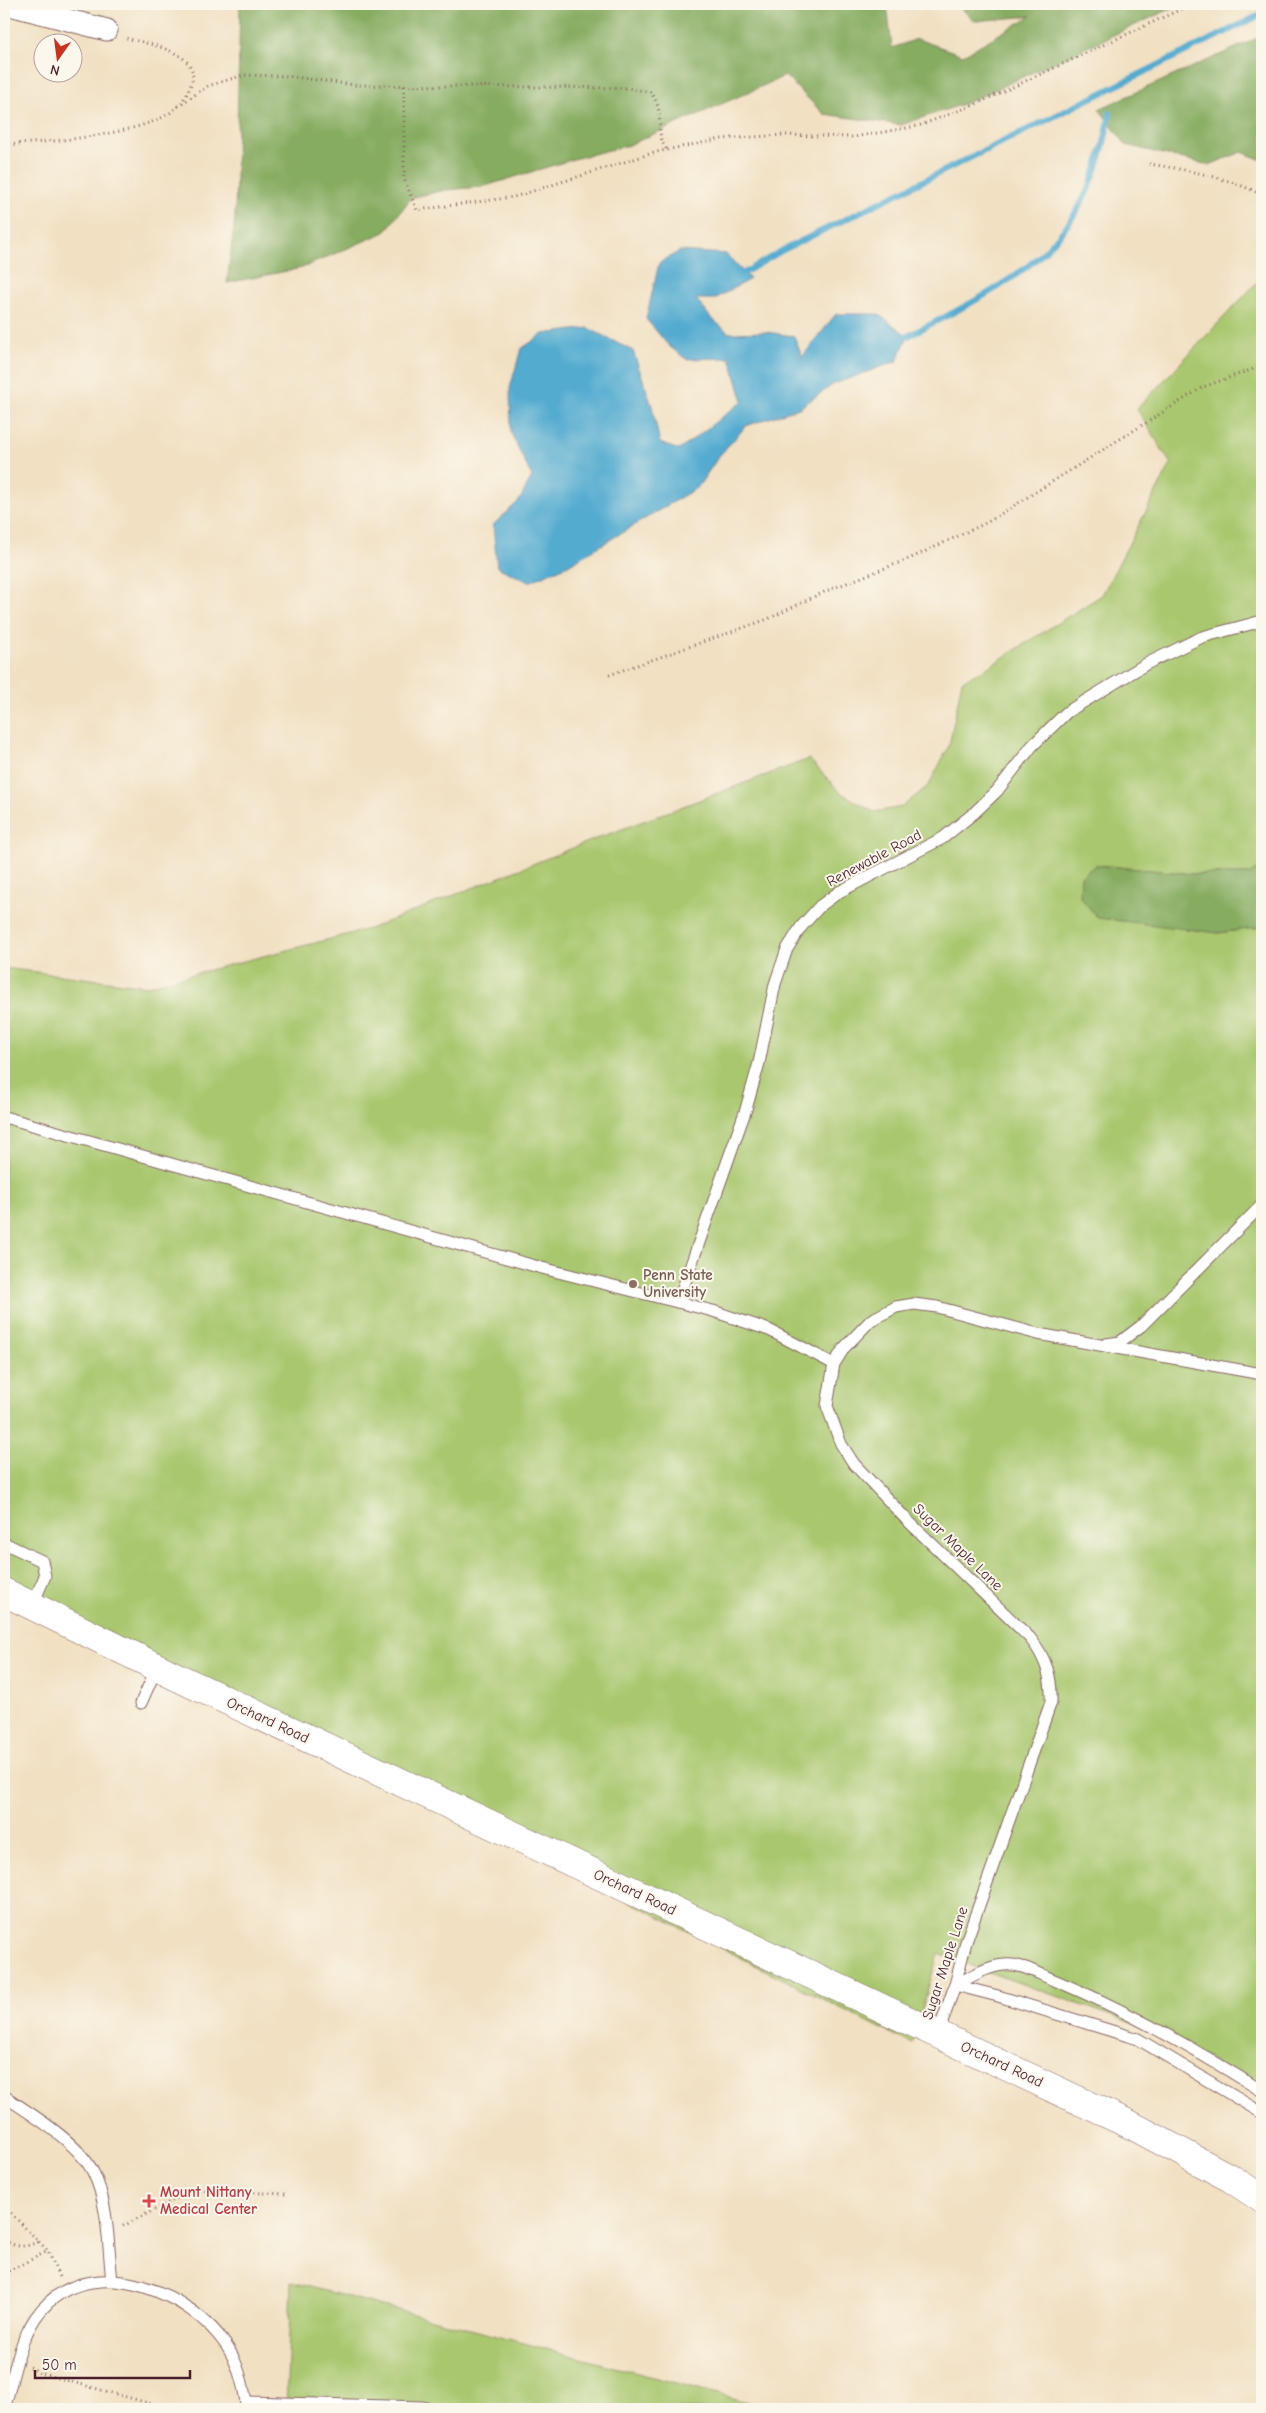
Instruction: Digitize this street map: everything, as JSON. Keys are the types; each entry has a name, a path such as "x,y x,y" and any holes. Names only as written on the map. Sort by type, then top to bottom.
{"street":[{"path":"6,4 107,30"},
{"name":"Orchard Road","path":"4,1592 157,1667 1131,2125 1232,2179 1262,2199"}],"lane":[{"name":"Renewable Road","path":"678,1302 746,1109 759,1063 775,984 787,949 801,927 820,906 839,892 943,838 974,813 997,791 1032,746 1067,712 1146,664 1202,637 1262,621"},
{"path":"4,1117 532,1265 678,1302 769,1330 834,1364"},
{"path":"1099,1346 1120,1342 1141,1326 1262,1205"},
{"name":"Sugar Maple Lane","path":"938,2034 955,1986 966,1942 1051,1702 1052,1682 1042,1652 1030,1638 906,1519 854,1464 841,1444 827,1406 834,1364 844,1348 871,1320 896,1306 914,1304 937,1307 1038,1334 1262,1374"},
{"path":"4,1543 42,1561 45,1576 32,1606"},
{"path":"141,1703 157,1667"},
{"path":"955,1986 986,1970 1003,1965 1022,1967 1154,2026 1262,2091"},
{"path":"955,1986 998,1996 1138,2039 1262,2113"},
{"path":"4,2096 69,2144 83,2157 93,2172 103,2203 112,2281"},
{"path":"4,2409 28,2328 48,2303 75,2286 91,2282 112,2281 151,2290 184,2305 199,2316 226,2344 236,2363 246,2406 422,2407 428,2409"}],"path":[{"path":"404,86 404,179 417,210 514,196 667,150 721,139 784,135 854,137 918,126 974,105 1192,4"},
{"path":"107,30 174,52 189,63 194,77 187,97 178,106"},
{"path":"4,145 42,142 132,128 165,116 208,86 244,75 286,76 355,85 627,88 650,92 659,104 660,141 667,150"},
{"path":"1148,164 1210,176 1247,187 1262,195"},
{"path":"609,675 768,619 826,591 911,558 988,522 1203,388 1262,366"},
{"path":"118,2229 193,2190 286,2194"},
{"path":"4,2206 48,2251 59,2277"},
{"path":"4,2240 12,2245 25,2248 39,2241"},
{"path":"4,2273 48,2251"},
{"path":"30,2367 40,2373 170,2409"}],"green space":[{"path":"240,4 887,4 892,48 917,39 963,55 1031,16 975,21 956,4 1181,4 966,103 901,125 824,114 785,76 629,145 577,158 482,187 445,190 411,198 385,232 302,268 227,283 235,218"},
{"path":"1262,36 1262,160 1242,152 1209,165 1126,145 1099,109"},
{"name":"Penn State University","path":"1262,277 1262,867 1250,874 1193,874 1096,865 1218,933 1262,927 1262,2093 1174,2038 938,1954 912,2044 4,1586 4,968 147,986 369,929 598,838 809,759 841,793 874,812 902,807 929,785 949,746 962,681 985,669 1102,595 1171,464 1137,409"},
{"path":"1096,865 1193,874 1250,874 1262,867 1262,927 1218,933 1098,918 1080,897 1081,876"},
{"path":"291,2282 775,2409 286,2409"}],"water":[{"path":"680,251 726,254 750,279 715,299 696,299 711,318 729,333 766,332 794,336 802,357 836,314 878,314 908,336 897,361 834,384 799,408 746,426 719,456 698,487 568,565 529,582 497,567 493,525 519,501 532,477 511,433 510,388 521,349 543,334 588,328 633,351 652,406 660,443 679,450 743,401 730,358 686,359 669,346 646,319 659,263"}],"waterway":[{"path":"744,273 783,250 1262,14"},
{"path":"908,336 948,316 1015,276 1042,253 1066,227 1085,196 1100,159 1110,113"}],"place":[{"name":"Penn State University","path":"633,1284"},
{"name":"Mount Nittany Medical Center","path":"149,2201"}]}
